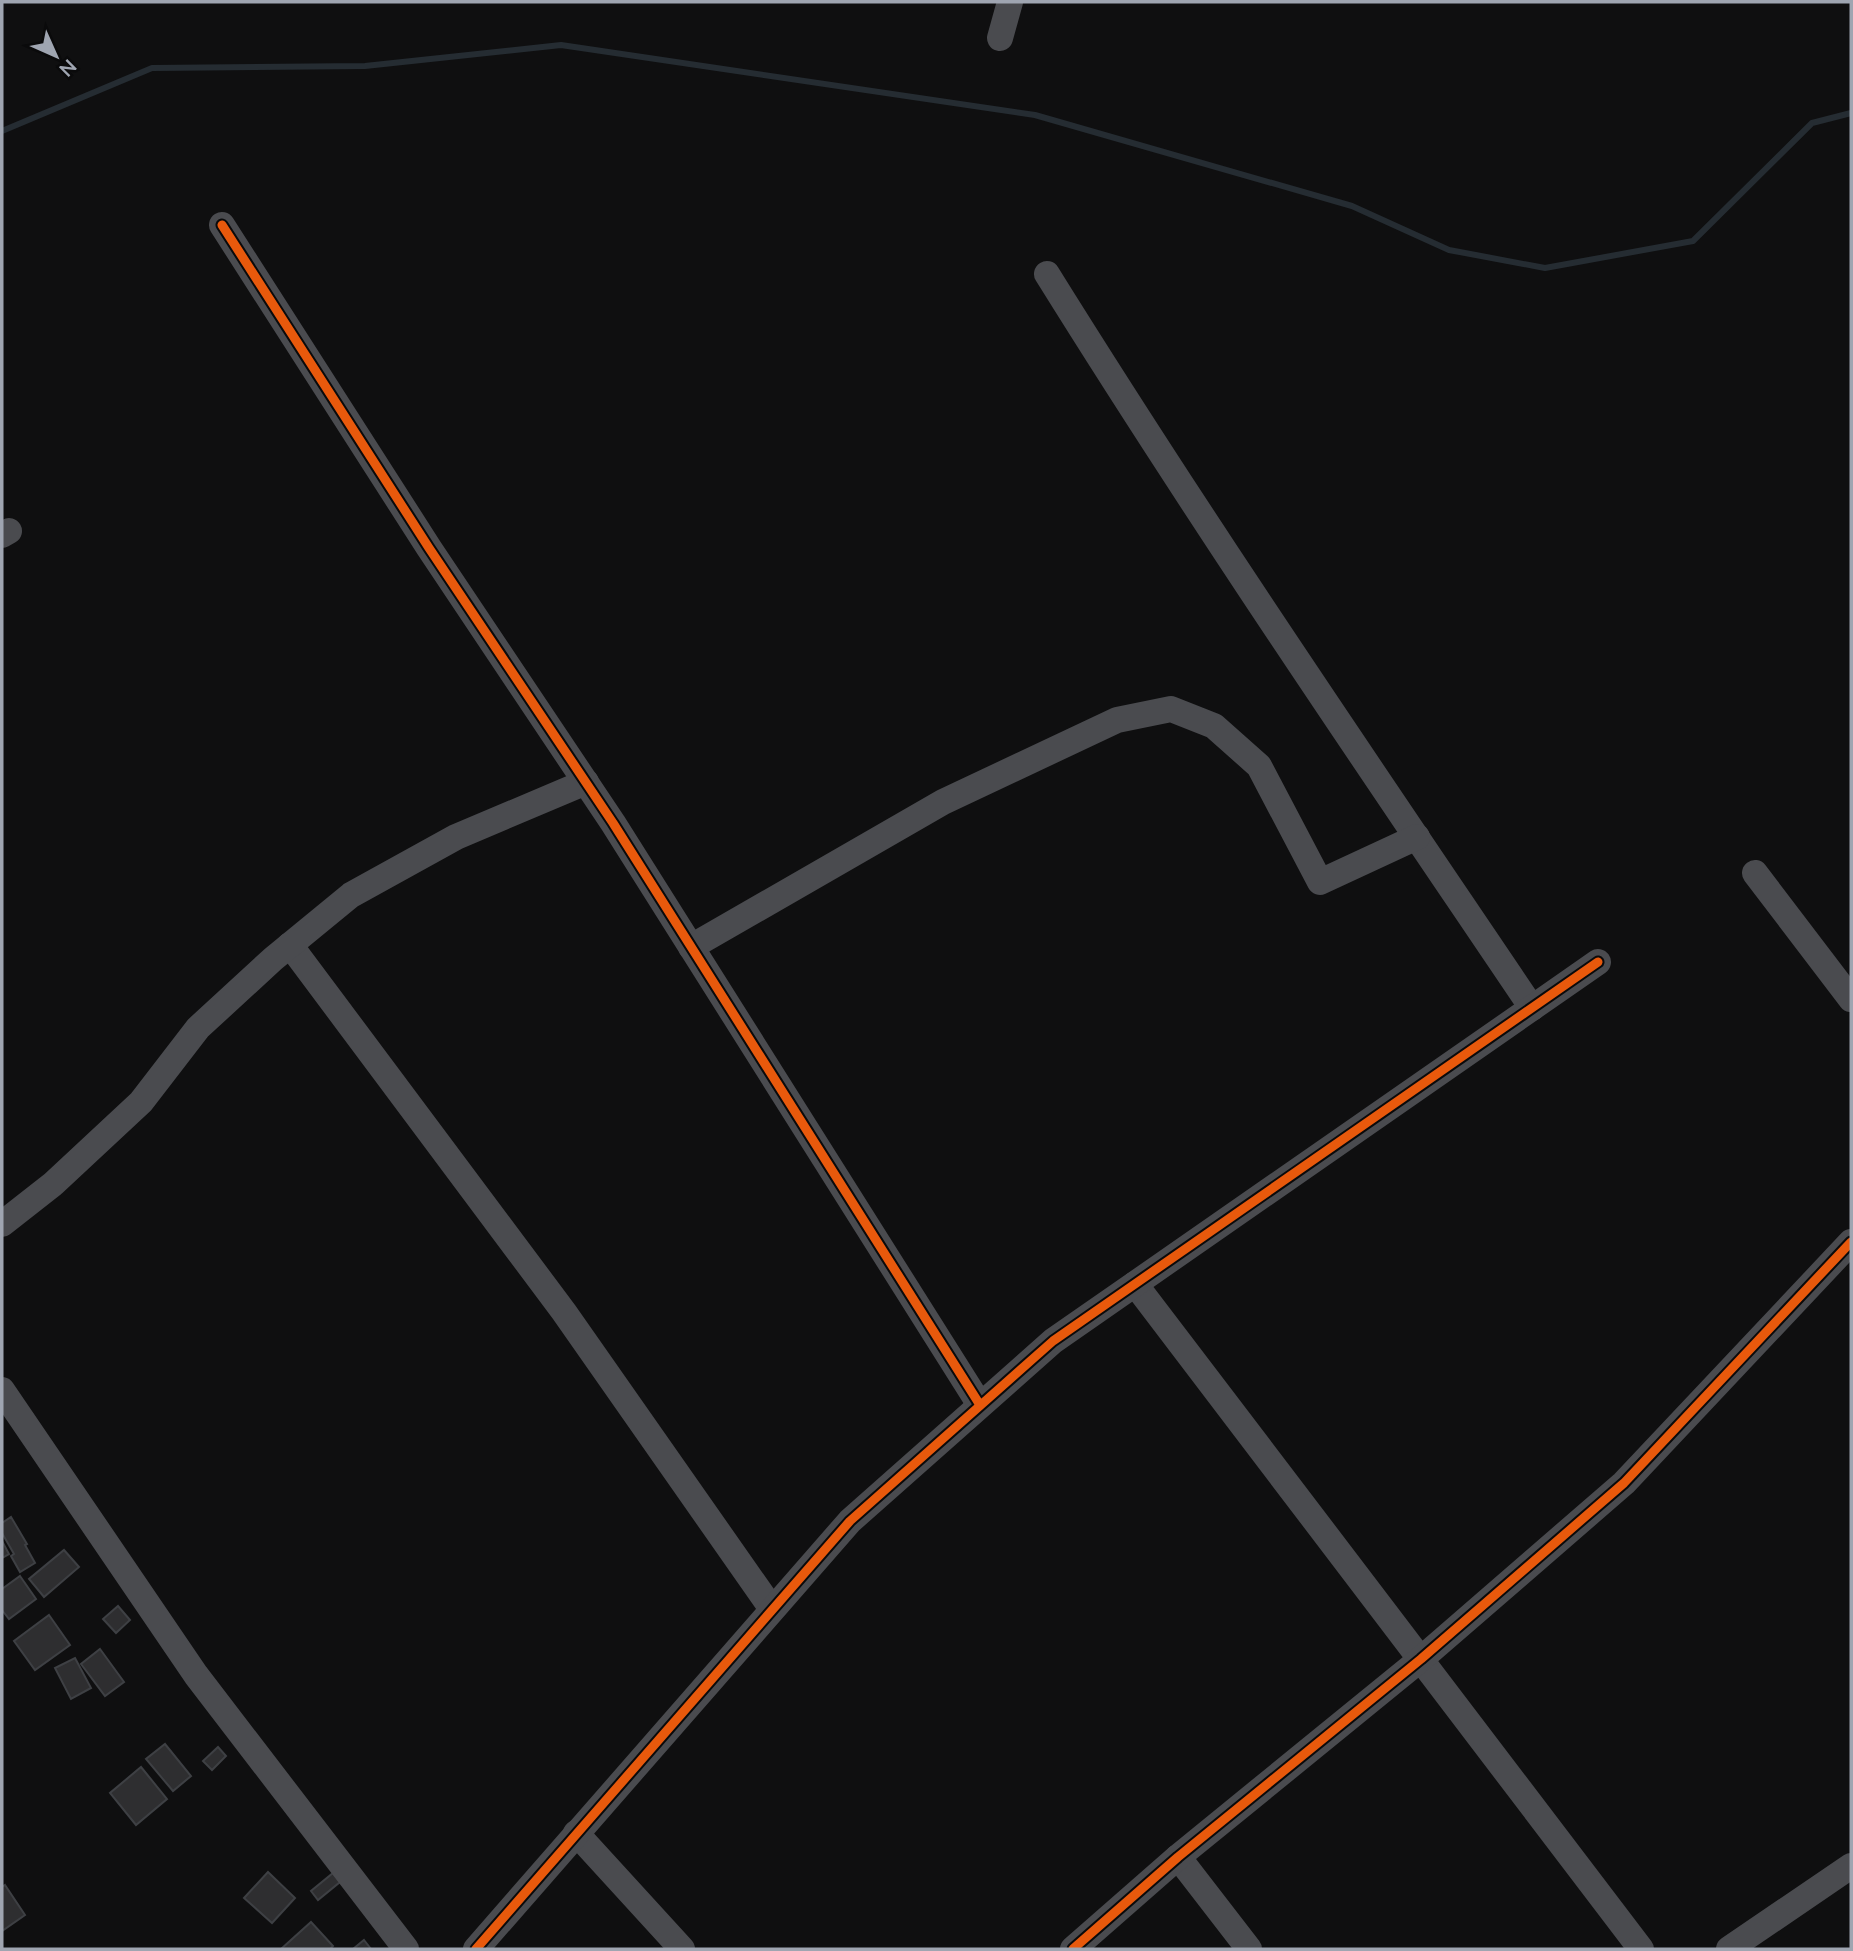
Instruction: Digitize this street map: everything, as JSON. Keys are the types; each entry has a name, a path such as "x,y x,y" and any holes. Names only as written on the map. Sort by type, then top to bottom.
{"street":[{"path":"1000,38 1010,2"},
{"path":"222,225 429,548 586,782 980,1405"},
{"path":"1047,274 1231,560 1532,1008"},
{"path":"691,947 943,802 1117,720 1171,709 1214,726 1259,766 1320,882 1417,837"},
{"path":"2,1224 53,1184 141,1102 198,1028 290,945 351,895 456,837 586,782"},
{"path":"1755,873 1851,999"},
{"path":"290,945 564,1312 772,1609"},
{"path":"476,1949 850,1521 1053,1340 1598,962"},
{"path":"1073,1949 1178,1857 1421,1659 1624,1483 1851,1242"},
{"path":"1135,1284 1641,1949"},
{"path":"2,1390 196,1675 406,1949"},
{"path":"576,1833 682,1949"},
{"path":"1178,1857 1249,1949"},
{"path":"1729,1949 1851,1866"}],"building":[{"path":"11,1517 35,1563 20,1572 2,1533 2,1523"},
{"path":"2,1541 9,1554 2,1558"},
{"path":"64,1550 79,1567 44,1597 29,1579"},
{"path":"20,1576 36,1599 9,1619 2,1610 2,1589"},
{"path":"118,1606 130,1620 116,1633 103,1619"},
{"path":"49,1615 70,1645 35,1670 14,1641"},
{"path":"100,1649 124,1682 105,1696 81,1664"},
{"path":"75,1658 91,1688 71,1699 55,1668"},
{"path":"165,1744 191,1776 173,1791 146,1759"},
{"path":"218,1747 226,1756 212,1770 203,1761"},
{"path":"141,1767 167,1799 136,1825 110,1793"},
{"path":"268,1872 295,1898 272,1923 244,1898"},
{"path":"333,1873 340,1882 318,1900 311,1891"},
{"path":"5,1885 25,1915 2,1931 2,1887"},
{"path":"311,1922 333,1946 330,1949 281,1949"},
{"path":"364,1940 371,1949 353,1949"}],"waterway":[{"path":"2,131 152,68 365,66 561,45 1035,115 1352,206 1449,250 1545,268 1693,241 1812,123 1851,113"}],"cycle path":[{"path":"222,225 429,548 613,823 980,1405"},
{"path":"476,1949 850,1521 1053,1341 1598,962"},
{"path":"1073,1949 1178,1857 1421,1659 1624,1483 1851,1242"}]}
